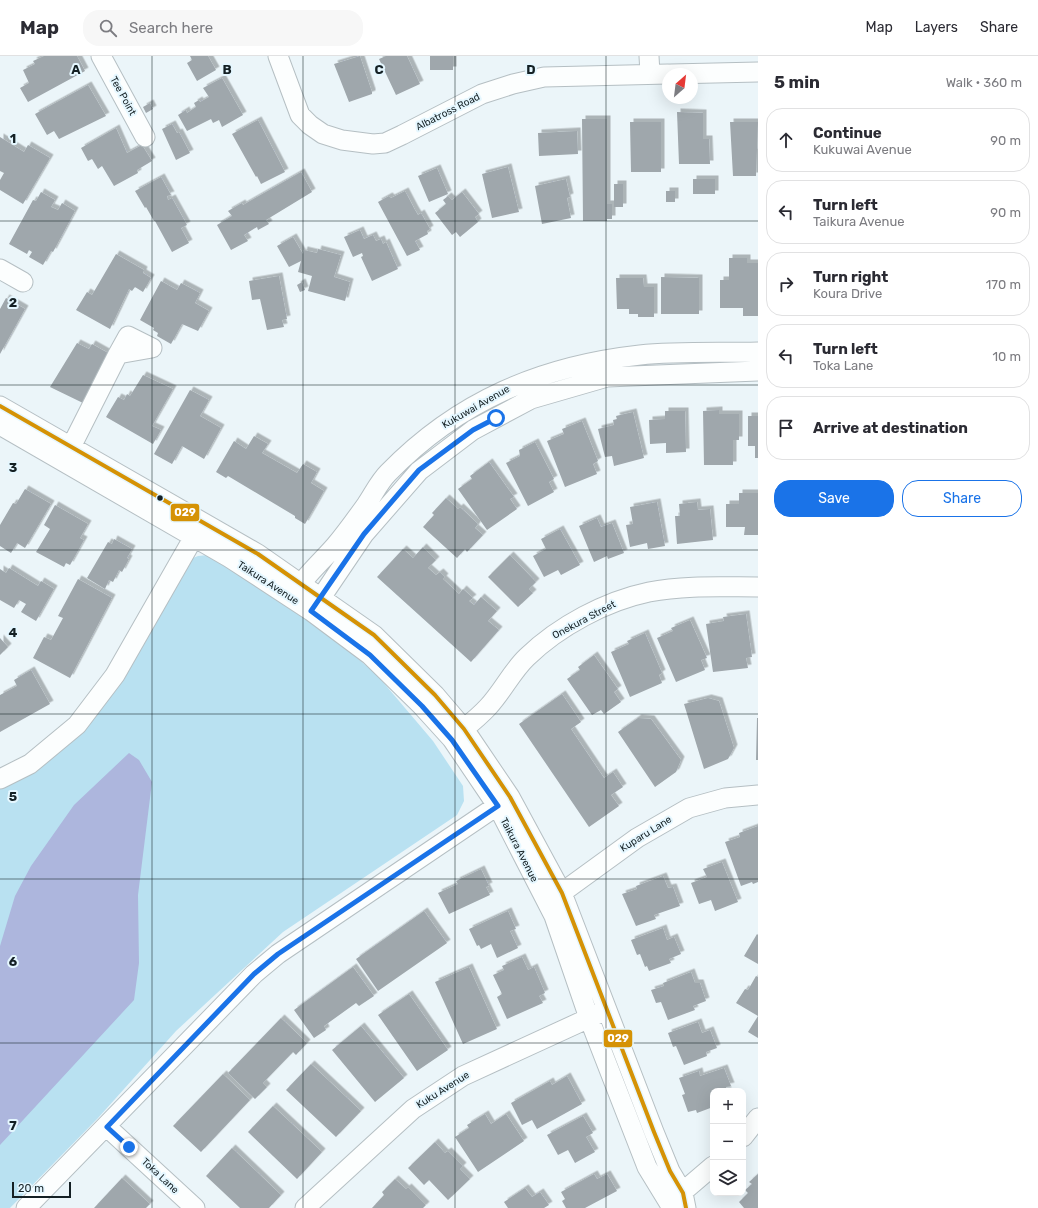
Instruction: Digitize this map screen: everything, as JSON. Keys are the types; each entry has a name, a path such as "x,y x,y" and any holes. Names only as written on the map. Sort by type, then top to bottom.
{"street":[{"name":"Tee Point","path":"101,56 145,137"},
{"name":"Albatross Road","path":"278,56 300,115 310,125 323,134 342,140 373,144 385,143 482,94 513,84 544,77 659,70 758,72"},
{"path":"0,269 23,282"},
{"name":"Kukuwai Avenue","path":"296,590 335,546 365,506 386,474 424,439 447,421 508,387 554,371 604,360 641,354 758,352"},
{"path":"71,447 118,354"},
{"name":"Kukuwai Avenue","path":"316,604 364,534 419,470 473,430 531,399 607,377 758,371"},
{"name":"Taikura Avenue","path":"1,414 198,530"},
{"name":"Taikura Avenue","path":"1,414 71,447 198,530 230,558 296,590 316,604 422,706 458,734 562,892 670,1171 676,1204"},
{"path":"0,778 30,764 77,726 115,676 198,530"},
{"name":"Onekura Street","path":"458,734 489,706 526,658 549,638 597,610 618,601 649,592 681,588 758,587"},
{"name":"Kuparu Lane","path":"546,902 637,838 689,808 725,798 758,795"},
{"path":"26,1208 107,1127 254,974 278,954 504,802"},
{"name":"Taikura Avenue","path":"504,802 546,902 554,916 589,1018 647,1167 676,1204"},
{"name":"Kuku Avenue","path":"305,1208 413,1109 463,1076 607,1010"},
{"path":"746,1133 758,1118"},
{"name":"Toka Lane","path":"107,1127 195,1208"},
{"path":"676,1204 710,1169"}],"shaded area":[{"path":"198,556 213,556 327,632 377,675 433,741 463,786 464,801 457,815 283,932 176,1031 98,1118 10,1208 0,1208 0,789 37,769 188,560"},
{"path":"129,753 139,760 152,782 138,895 139,963 134,1000 0,1145 0,946 15,896 31,866 74,805"}],"building":[{"path":"44,56 77,56 85,71 28,102 20,88 29,83 23,70 35,64 33,61"},
{"path":"190,56 208,56 216,70 197,81 187,63 192,60"},
{"path":"360,56 372,94 349,102 334,64"},
{"path":"386,56 407,56 420,84 396,95 379,59"},
{"path":"430,56 453,56 453,70 430,70"},
{"path":"222,78 243,115 222,127 219,120 213,123 211,119 187,131 178,115 186,110 187,113 196,107 194,103 199,100 200,102 209,97 203,88"},
{"path":"88,85 106,116 59,139 54,131 47,135 35,114"},
{"path":"150,103 153,109 146,113 143,107"},
{"path":"677,112 703,113 703,139 709,139 710,164 679,164"},
{"path":"582,119 607,119 607,204 612,204 612,219 607,219 607,221 583,221"},
{"path":"258,120 285,172 261,184 232,134"},
{"path":"630,122 661,122 661,172 631,172"},
{"path":"730,122 758,122 756,176 733,176"},
{"path":"172,124 177,133 179,132 190,153 176,160 162,129"},
{"path":"116,128 127,153 142,145 152,161 137,170 138,173 114,186 102,166 98,169 92,159 88,161 81,148"},
{"path":"577,131 578,154 539,156 538,133"},
{"path":"0,137 24,152 28,145 50,158 23,204 0,190 0,180 4,173 0,171"},
{"path":"508,167 519,212 492,218 482,174"},
{"path":"437,168 448,194 429,202 418,176"},
{"path":"301,172 312,192 266,220 269,224 258,230 257,227 244,235 248,241 231,250 217,225 232,216 228,211 242,203 243,205"},
{"path":"161,177 171,195 167,196 168,200 172,198 187,225 181,228 189,243 172,252 155,221 135,191"},
{"path":"566,179 570,197 567,198 571,218 542,224 535,186"},
{"path":"693,179 715,179 715,194 693,194"},
{"path":"614,184 623,184 623,207 614,207"},
{"path":"405,191 418,215 421,213 430,229 427,231 428,234 415,241 420,250 407,256 378,202 389,196 391,198"},
{"path":"666,191 675,191 675,202 666,202"},
{"path":"41,192 55,200 51,207 58,210 62,203 75,211 53,252 51,251 43,265 29,257 32,252 29,250 27,254 9,244 33,200 36,201"},
{"path":"462,192 479,214 475,217 478,222 460,237 456,232 452,235 435,213 446,204 443,200 448,196 452,200"},
{"path":"360,230 364,239 373,235 376,241 381,239 383,244 386,242 398,269 372,281 361,257 363,256 362,253 353,257 344,237"},
{"path":"293,237 303,254 304,250 317,253 318,249 341,255 334,277 350,282 345,301 308,291 312,276 298,272 301,261 289,267 277,246"},
{"path":"116,254 144,270 143,273 151,278 143,292 135,287 132,291 129,289 110,329 76,310 87,292 92,295"},
{"path":"729,258 747,258 747,263 758,263 758,316 743,316 743,308 720,308 720,280 729,280"},
{"path":"279,276 287,319 282,320 284,327 267,330 260,299 252,300 249,281"},
{"path":"661,277 699,278 699,314 661,314"},
{"path":"616,278 643,278 644,287 654,287 654,317 638,317 638,314 629,314 629,309 617,309"},
{"path":"161,281 177,290 181,283 200,293 195,303 209,311 198,331 182,324 171,344 157,336 158,333 153,330 154,328 140,320"},
{"path":"302,282 305,290 300,292 297,285"},
{"path":"6,298 25,309 0,354 0,309"},
{"path":"77,343 89,349 92,344 108,353 92,383 94,384 83,403 50,387"},
{"path":"143,375 173,389 152,426 161,430 153,444 106,417 118,397 124,400 127,394 130,396"},
{"path":"190,390 209,400 200,416 221,428 204,459 182,446 172,464 154,454"},
{"path":"719,410 719,414 739,414 739,440 733,440 733,465 704,465 703,411"},
{"path":"665,411 685,411 686,452 666,453 666,443 650,444 649,420 665,419"},
{"path":"633,412 644,458 614,466 612,456 605,457 598,429 614,425 613,420 617,419 616,416"},
{"path":"748,416 758,416 758,458 755,458 755,446 748,446"},
{"path":"582,421 598,461 593,464 597,474 565,487 547,441 564,434 562,429"},
{"path":"254,436 268,444 262,453 297,473 303,464 317,472 311,483 324,491 305,524 295,518 295,516 228,476 226,478 216,472 234,441 246,449"},
{"path":"535,442 554,479 549,482 554,492 528,506 506,463 520,456 519,450"},
{"path":"489,462 514,497 510,499 517,509 487,530 458,489 472,479 470,476"},
{"path":"25,489 51,504 25,548 17,543 11,553 0,546 0,525 13,503 16,504"},
{"path":"739,493 758,493 758,535 744,535 745,527 726,527 726,504 739,504"},
{"path":"446,498 458,509 460,507 478,524 475,528 483,535 467,552 465,549 457,558 423,527 434,515 432,513"},
{"path":"657,502 665,546 648,549 647,543 630,547 626,525 633,524 630,507"},
{"path":"697,502 698,510 710,509 713,540 677,544 675,516 680,516 679,504"},
{"path":"55,505 88,524 80,538 84,540 70,565 66,563 64,567 36,552 50,529 44,525"},
{"path":"597,518 601,527 612,523 624,553 608,559 607,556 594,562 579,526"},
{"path":"560,529 580,565 561,575 558,570 544,577 533,556 546,549 541,539"},
{"path":"114,539 132,549 127,558 129,559 122,572 119,570 113,582 109,580 105,589 87,578 108,542 112,544"},
{"path":"423,547 436,560 428,568 436,575 440,572 445,577 443,579 459,594 463,589 473,598 469,601 474,605 481,597 497,611 488,621 499,630 471,662 377,577 403,549 413,558"},
{"path":"510,555 536,582 529,589 533,593 518,607 488,577"},
{"path":"9,568 38,586 41,581 54,589 36,621 21,612 26,604 19,600 14,608 0,600 0,569 6,573"},
{"path":"78,579 112,598 70,678 33,658 44,637 51,640 63,618 58,616"},
{"path":"746,614 752,657 746,658 748,668 713,672 706,624 724,621 723,617"},
{"path":"690,620 707,658 701,660 705,670 676,682 657,638 673,631 671,628"},
{"path":"645,633 662,673 659,675 662,683 630,697 611,652 629,644 627,641"},
{"path":"0,638 8,647 0,655"},
{"path":"594,655 618,689 614,692 621,702 604,714 601,710 592,715 567,679 580,670 578,667"},
{"path":"31,670 50,704 0,732 0,695 17,686 14,680"},
{"path":"562,694 581,722 571,729 604,778 613,772 623,787 611,795 619,806 589,827 519,724"},
{"path":"708,698 719,701 734,748 728,759 704,769 684,704"},
{"path":"638,718 651,719 681,760 676,772 655,787 618,732"},
{"path":"757,718 758,760 756,760"},
{"path":"758,826 758,882 753,884 752,882 741,886 725,842 740,837 739,833"},
{"path":"722,862 738,902 715,911 711,900 699,904 691,883 707,877 703,869"},
{"path":"481,869 489,886 486,887 490,895 449,914 438,893 458,884 456,881"},
{"path":"663,876 668,888 673,887 680,906 654,915 656,919 636,926 622,894 637,889 636,886"},
{"path":"424,911 447,943 378,991 356,959"},
{"path":"508,911 516,929 510,931 518,948 497,958 491,944 481,949 479,945 477,946 469,929"},
{"path":"663,928 667,940 674,937 681,954 669,959 671,963 649,971 647,966 645,967 640,954 637,955 631,940"},
{"path":"757,934 758,935 758,964 744,956"},
{"path":"522,957 528,970 534,967 545,993 539,996 543,1003 507,1019 497,997 502,994 493,975 504,970 502,966"},
{"path":"353,967 374,996 359,1006 356,1003 324,1026 326,1030 314,1038 294,1010"},
{"path":"469,967 497,1029 463,1044 435,982"},
{"path":"691,972 695,983 700,983 706,1001 693,1006 695,1010 668,1020 661,1002 656,1003 651,990 664,986 663,983"},
{"path":"756,976 758,977 758,1016 736,1003 745,989 748,990"},
{"path":"409,994 448,1050 417,1071 378,1015"},
{"path":"758,1016 758,1038 748,1032"},
{"path":"281,1018 307,1043 296,1055 293,1052 263,1083 267,1087 255,1099 228,1073"},
{"path":"698,1022 702,1033 710,1030 717,1048 706,1052 707,1056 684,1065 676,1046 673,1047 668,1033"},
{"path":"361,1026 404,1078 375,1102 332,1050"},
{"path":"311,1064 361,1111 336,1137 286,1090"},
{"path":"724,1068 731,1086 726,1088 710,1088 710,1108 697,1113 696,1110 688,1112 682,1095 685,1094 679,1078 699,1071 700,1076"},
{"path":"223,1074 250,1100 201,1152 173,1126"},
{"path":"567,1076 582,1104 537,1129 532,1120 522,1125 511,1103 550,1081 552,1085"},
{"path":"273,1106 322,1152 297,1179 248,1132"},
{"path":"485,1114 491,1124 506,1114 524,1141 478,1172 455,1137 469,1128 467,1125"},
{"path":"583,1116 593,1133 586,1137 595,1152 575,1163 568,1150 558,1155 547,1135"},
{"path":"435,1142 445,1153 448,1151 463,1166 460,1169 470,1179 448,1200 429,1180 424,1185 408,1168"},
{"path":"232,1148 281,1195 269,1208 240,1208 206,1176"},
{"path":"594,1174 597,1179 607,1174 617,1191 585,1208 566,1208 562,1201 565,1199 561,1192"},
{"path":"758,1174 758,1208 744,1208 739,1202 748,1193 746,1189 752,1184 749,1182"},
{"path":"122,1178 150,1204 146,1208 94,1208"},
{"path":"395,1179 406,1189 408,1187 426,1205 423,1208 372,1208 384,1195 382,1192"},
{"path":"525,1188 532,1197 540,1192 549,1205 544,1208 508,1208 504,1202"}],"transit line":[{"name":"029","path":"0,406 258,554 374,635 435,695 464,729 510,797 562,893 654,1132 670,1171 683,1193 686,1208"}],"route":[{"path":"129,1147 107,1127 254,974 278,954 498,806 452,740 422,706 370,655 311,611 364,534 419,470 473,430 496,418"}]}
